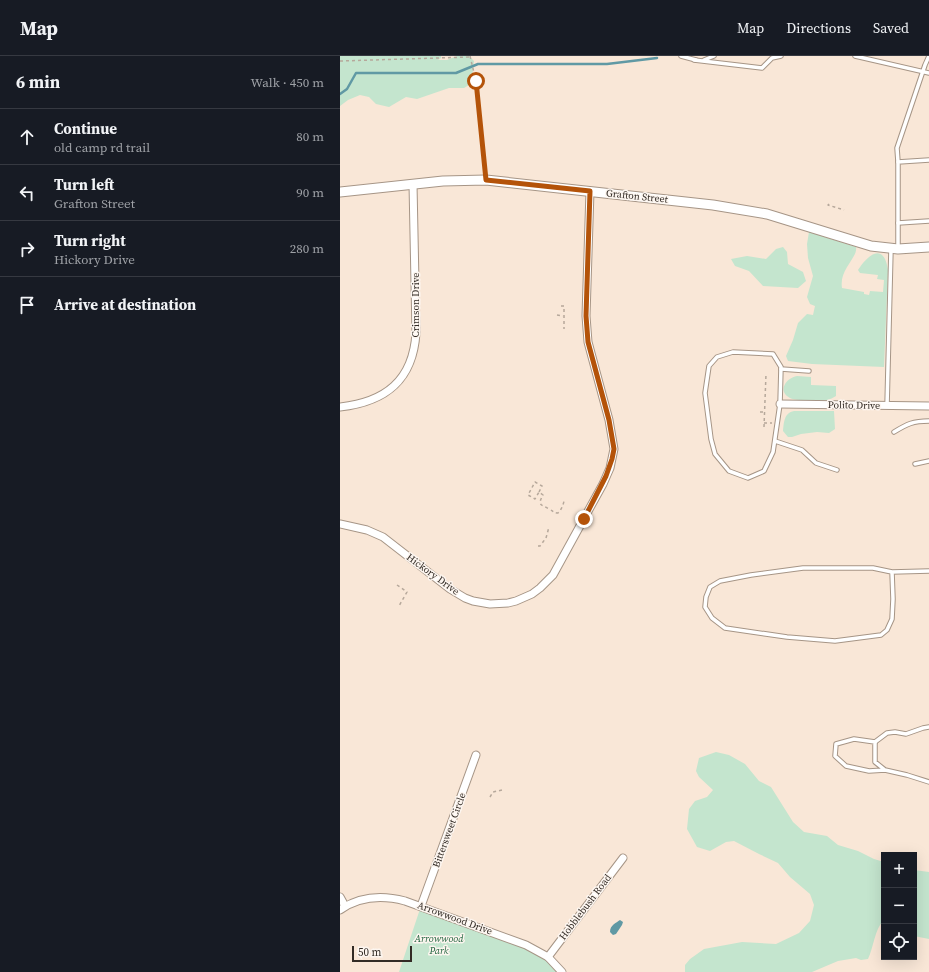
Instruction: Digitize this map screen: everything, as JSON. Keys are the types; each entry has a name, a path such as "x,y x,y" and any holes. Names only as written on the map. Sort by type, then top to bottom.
{"street":[{"name":"Grafton Street","path":"340,192 445,181 486,180 699,203 754,211 860,244 894,249 929,247"},
{"name":"Crimson Drive","path":"340,407 365,403 381,396 398,381 413,352 416,333 413,184"},
{"name":"Hickory Drive","path":"340,524 376,533 390,542 450,589 465,598 477,602 499,604 516,601 532,594 553,575 602,486 610,468 614,449 609,420 588,342 586,316 590,191"},
{"name":"Polito Drive","path":"780,404 929,406"},
{"name":"Bittersweet Circle","path":"421,906 476,755"},
{"name":"Hobblebush Road","path":"548,957 623,858"},
{"name":"Arrowwood Drive","path":"343,908 362,900 380,896 397,898 526,945 548,957 562,972"},
{"path":"340,897 343,908"}],"lane":[{"path":"681,56 694,60 762,68 772,58 781,56"},
{"path":"694,60 707,60 714,56"},
{"path":"855,56 929,73"},
{"path":"887,406 894,249 898,223 897,148 929,56"},
{"path":"898,162 929,160"},
{"path":"898,223 929,221"},
{"path":"733,352 773,354 781,369 780,404 773,452 764,471 748,478 729,471 715,454 711,439 705,393 709,366 717,357 733,352"},
{"path":"781,369 809,371"},
{"path":"894,432 918,421 929,421"},
{"path":"775,441 802,450 816,463 837,470"},
{"path":"915,464 929,461"},
{"path":"892,572 892,619 887,630 881,635 835,641 787,637 725,628 712,618 706,607 706,597 710,587 720,581 743,576 803,568 873,568 892,572 929,571"},
{"path":"929,727 906,734 895,732 887,733 874,742 854,740 836,744 835,756 846,766 869,771 885,770 929,782"},
{"path":"874,742 875,762 885,770"}],"path":[{"path":"340,61 470,56 474,71 486,180"},
{"path":"829,204 828,205 844,210"},
{"path":"561,306 564,306 564,329"},
{"path":"556,315 564,316"},
{"path":"764,426 766,374"},
{"path":"760,412 765,412"},
{"path":"535,482 542,486 539,492 535,499 528,495 535,482"},
{"path":"539,492 543,494 540,504 549,508 554,513 558,513 564,503 562,500"},
{"path":"538,546 544,542 549,527"},
{"path":"397,585 407,592 399,606"},
{"path":"490,797 492,792 503,791"}],"green space":[{"path":"340,56 441,56 438,60 447,60 457,56 469,56 474,61 472,77 469,85 464,88 449,88 417,99 406,97 389,107 376,104 369,97 360,95 348,100 340,106"},
{"path":"809,232 856,247 856,251 843,275 842,288 864,292 864,294 869,295 870,291 883,292 884,280 877,279 878,275 860,273 858,270 871,255 880,254 883,256 888,270 884,367 812,364 788,361 786,356 798,323 807,314 813,315 815,306 810,304 807,297 813,276 808,258 807,244"},
{"path":"783,247 787,252 788,264 803,272 806,281 798,288 763,286 749,271 735,266 731,259 747,256 766,259 776,249"},
{"path":"797,376 811,377 811,385 836,386 836,396 827,400 819,401 790,398 784,392 784,385 789,379"},
{"path":"794,411 834,411 835,429 829,433 817,432 788,437 783,431 784,421 788,414"},
{"path":"716,752 729,755 745,764 759,781 771,787 793,822 804,832 827,836 838,845 858,851 881,861 881,924 878,928 868,959 861,960 856,958 838,961 812,972 685,972 685,965 690,959 704,949 742,942 776,944 799,933 810,921 814,905 810,894 790,877 778,863 734,841 726,842 710,851 697,847 687,829 689,809 695,801 707,797 713,790 699,777 696,771 699,758"},
{"path":"917,870 929,872 929,939 917,937"},
{"name":"Arrowwood Park","path":"421,906 538,950 562,972 399,972"}],"water":[{"path":"620,920 623,922 622,925 616,934 613,935 610,932 611,928"}],"waterway":[{"path":"340,94 347,89 356,73 456,73 478,64 607,64 657,58"}],"route":[{"path":"476,81 486,180 590,191 586,329 590,354 609,420 614,449 610,468 584,519"}]}
